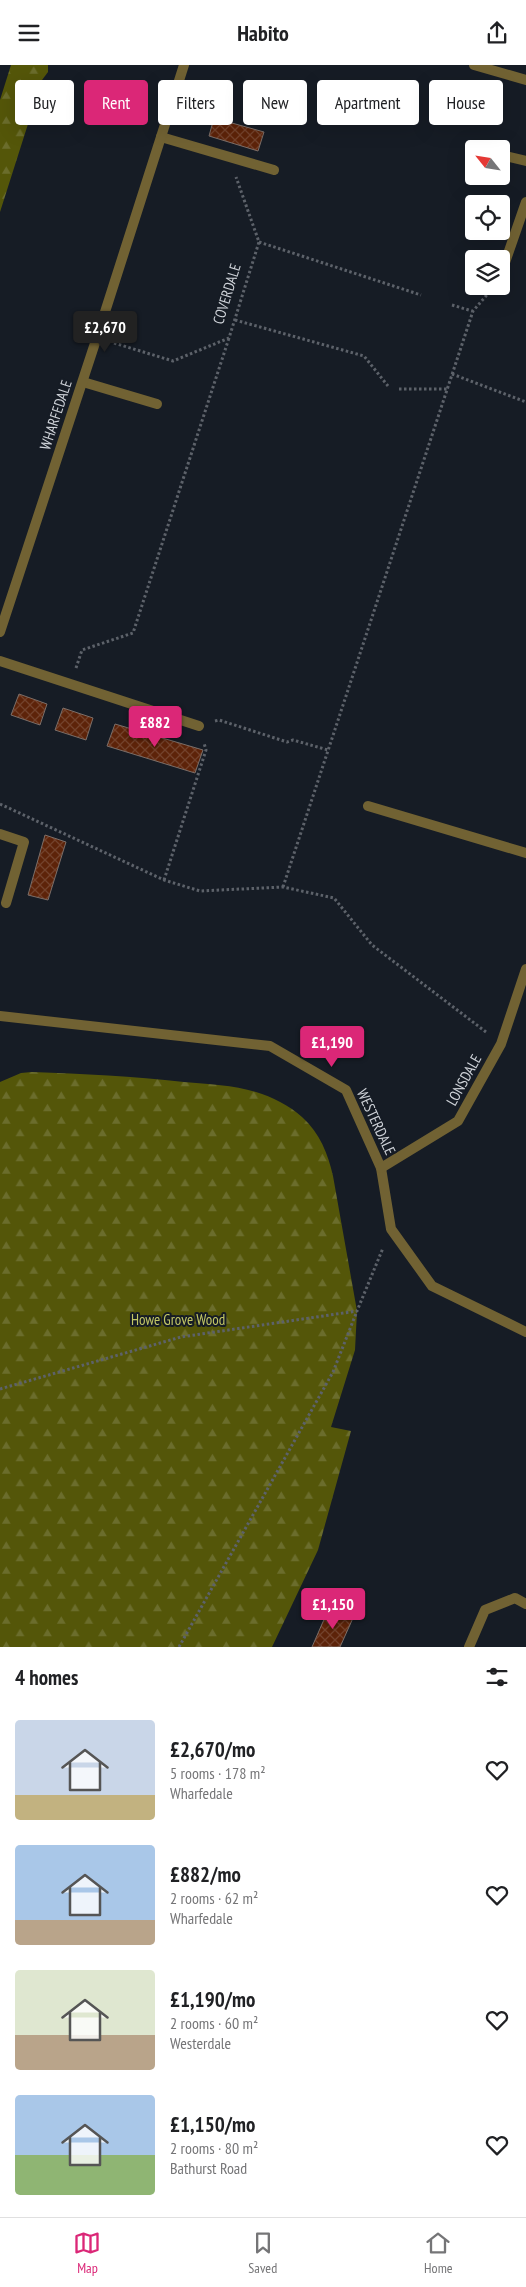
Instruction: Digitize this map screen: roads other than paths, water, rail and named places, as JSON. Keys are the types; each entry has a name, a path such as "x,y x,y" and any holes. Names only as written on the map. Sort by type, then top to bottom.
{"street":[{"name":"WHARFEDALE","path":"0,631 83,382 184,65"},
{"path":"474,65 526,80"},
{"path":"161,137 228,155 274,170"},
{"path":"510,157 526,161"},
{"path":"509,250 526,202"},
{"path":"83,382 157,404"},
{"path":"0,661 200,726"},
{"path":"368,806 526,853"},
{"path":"0,834 24,842 6,903"},
{"name":"LONSDALE","path":"381,1168 458,1121 501,1044 526,969"},
{"name":"WESTERDALE","path":"0,1016 270,1046 346,1091 381,1168 391,1229 432,1286 526,1332"},
{"path":"469,1647 485,1610 515,1598 526,1604"}],"park label":[{"name":"Howe Grove Wood","path":"178,1320"}]}
